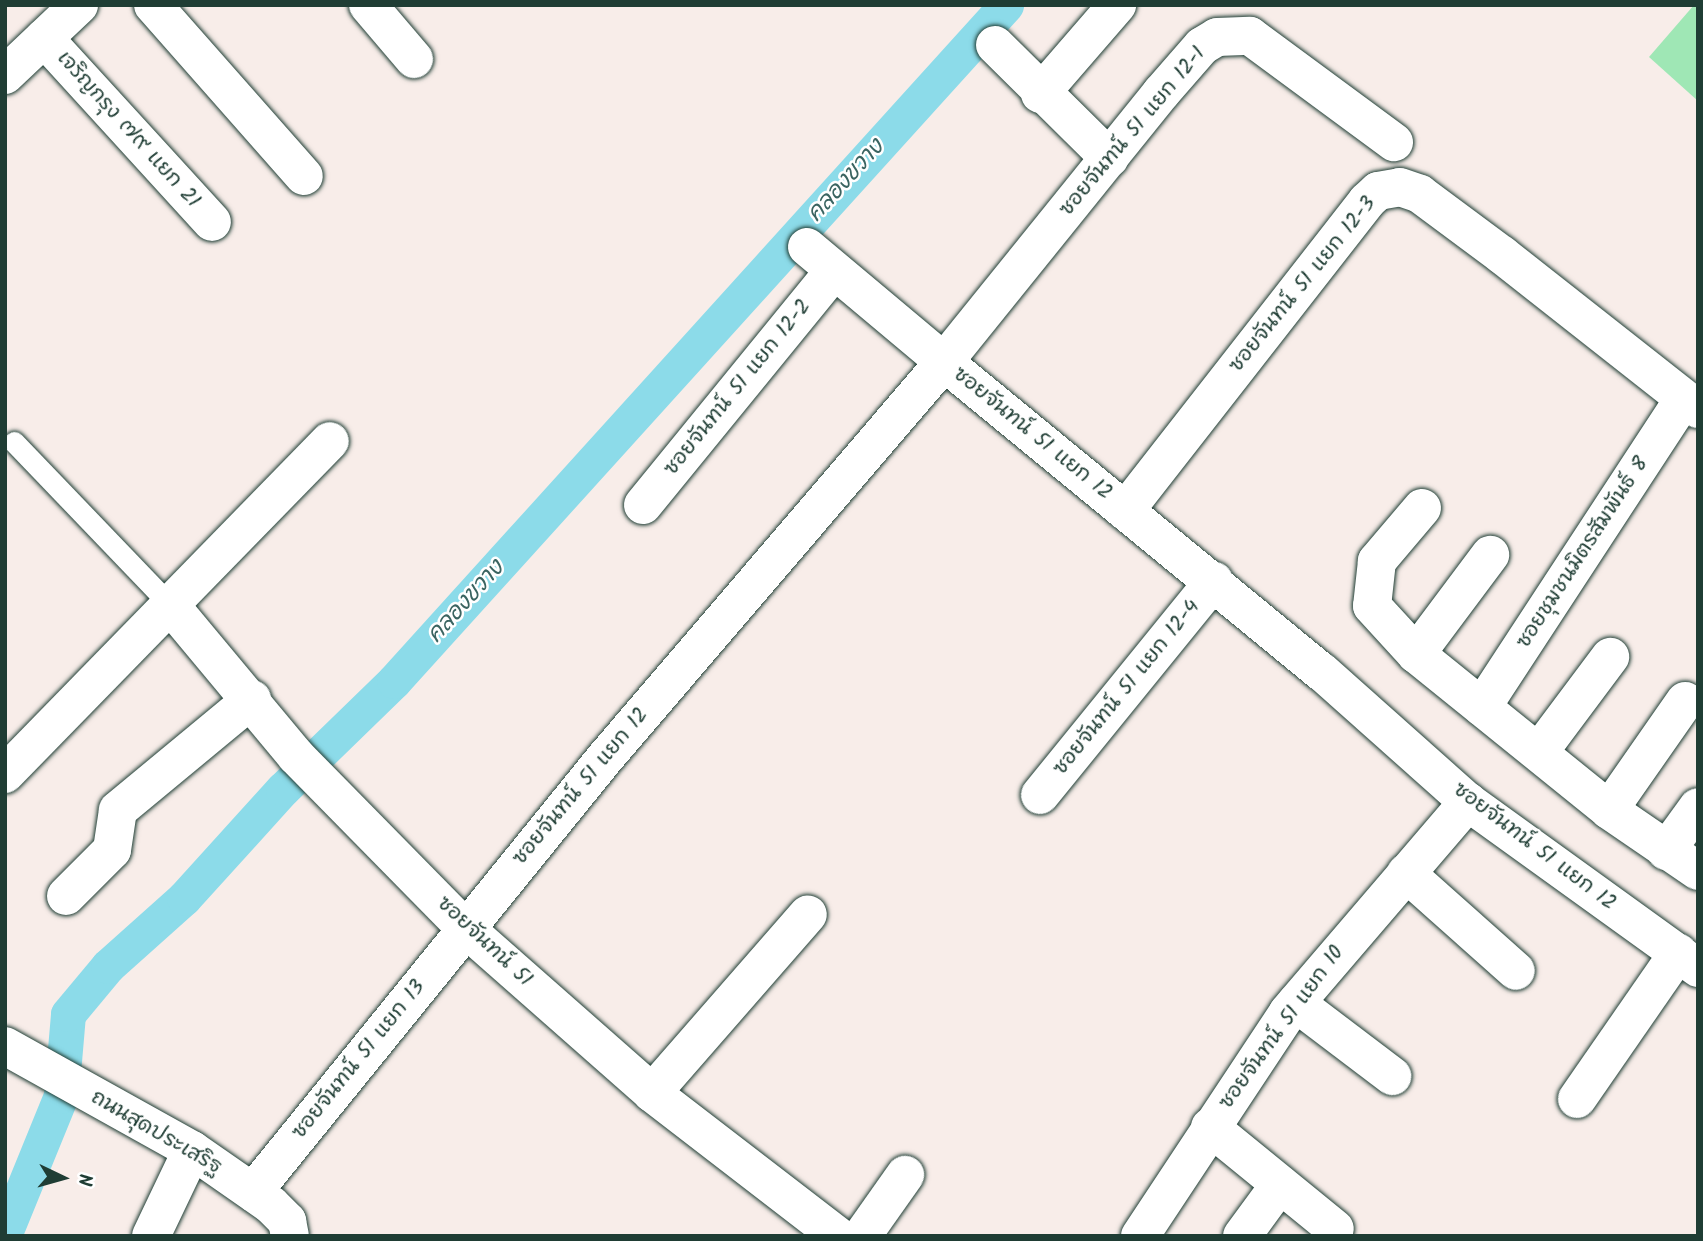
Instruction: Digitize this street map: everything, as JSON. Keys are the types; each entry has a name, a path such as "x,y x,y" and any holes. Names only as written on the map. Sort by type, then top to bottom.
{"street":[{"path":"5,75 79,5"},
{"path":"153,5 303,176"},
{"path":"368,5 414,59"},
{"path":"1040,94 1117,5"},
{"name":"ซอยจันทน์ 51 แยก 12-1","path":"944,362 1202,46 1234,33 1250,36 1394,142"},
{"name":"เจริญกรุง ๗๙ แยก 21","path":"44,38 212,222"},
{"path":"995,45 1040,94 1109,158"},
{"name":"ซอยจันทน์ 51 แยก 12-3","path":"1125,511 1378,191 1400,187 1420,194 1690,404"},
{"name":"ซอยจันทน์ 51 แยก 12-2","path":"643,505 820,259 944,362"},
{"name":"ซอยจันทน์ 51 แยก 12","path":"464,927 944,362 1213,582 1468,802 1688,960"},
{"name":"ซอยชุมชนมิตรสัมพันธ์ 8","path":"1482,707 1690,404"},
{"path":"5,774 330,440"},
{"path":"1422,508 1377,561 1372,582 1372,606 1416,654 1609,810 1682,861 1698,807"},
{"path":"1416,654 1490,555"},
{"name":"ซอยจันทน์ 51 แยก 12-4","path":"1040,795 1213,582"},
{"name":"ซอยจันทน์ 51","path":"170,606 308,767 464,927 652,1093 838,1236"},
{"path":"1539,752 1610,657"},
{"path":"66,895 112,850 118,810 252,699"},
{"path":"1609,810 1685,701"},
{"name":"ซอยจันทน์ 51 แยก 10","path":"1140,1236 1210,1127 1296,1003 1468,802"},
{"path":"1406,873 1516,971"},
{"path":"652,1093 807,914"},
{"name":"ซอยจันทน์ 51 แยก 13","path":"253,1192 464,927"},
{"path":"1577,1099 1688,960"},
{"path":"1296,1003 1392,1076"},
{"name":"ถนนสุดประเสริฐ","path":"15,1052 192,1150 253,1192 287,1221 290,1236"},
{"path":"1210,1127 1335,1229"},
{"path":"151,1236 192,1150"},
{"path":"862,1236 905,1175"},
{"path":"1242,1236 1280,1184"}],"lane":[{"path":"14,442 170,606"}],"green space":[{"path":"1694,5 1698,5 1698,101 1649,57"}],"waterway":[{"name":"คลองขวาง","path":"5,1233 61,1096 68,1014 108,966 184,898 283,789 394,681 1006,5"}]}
